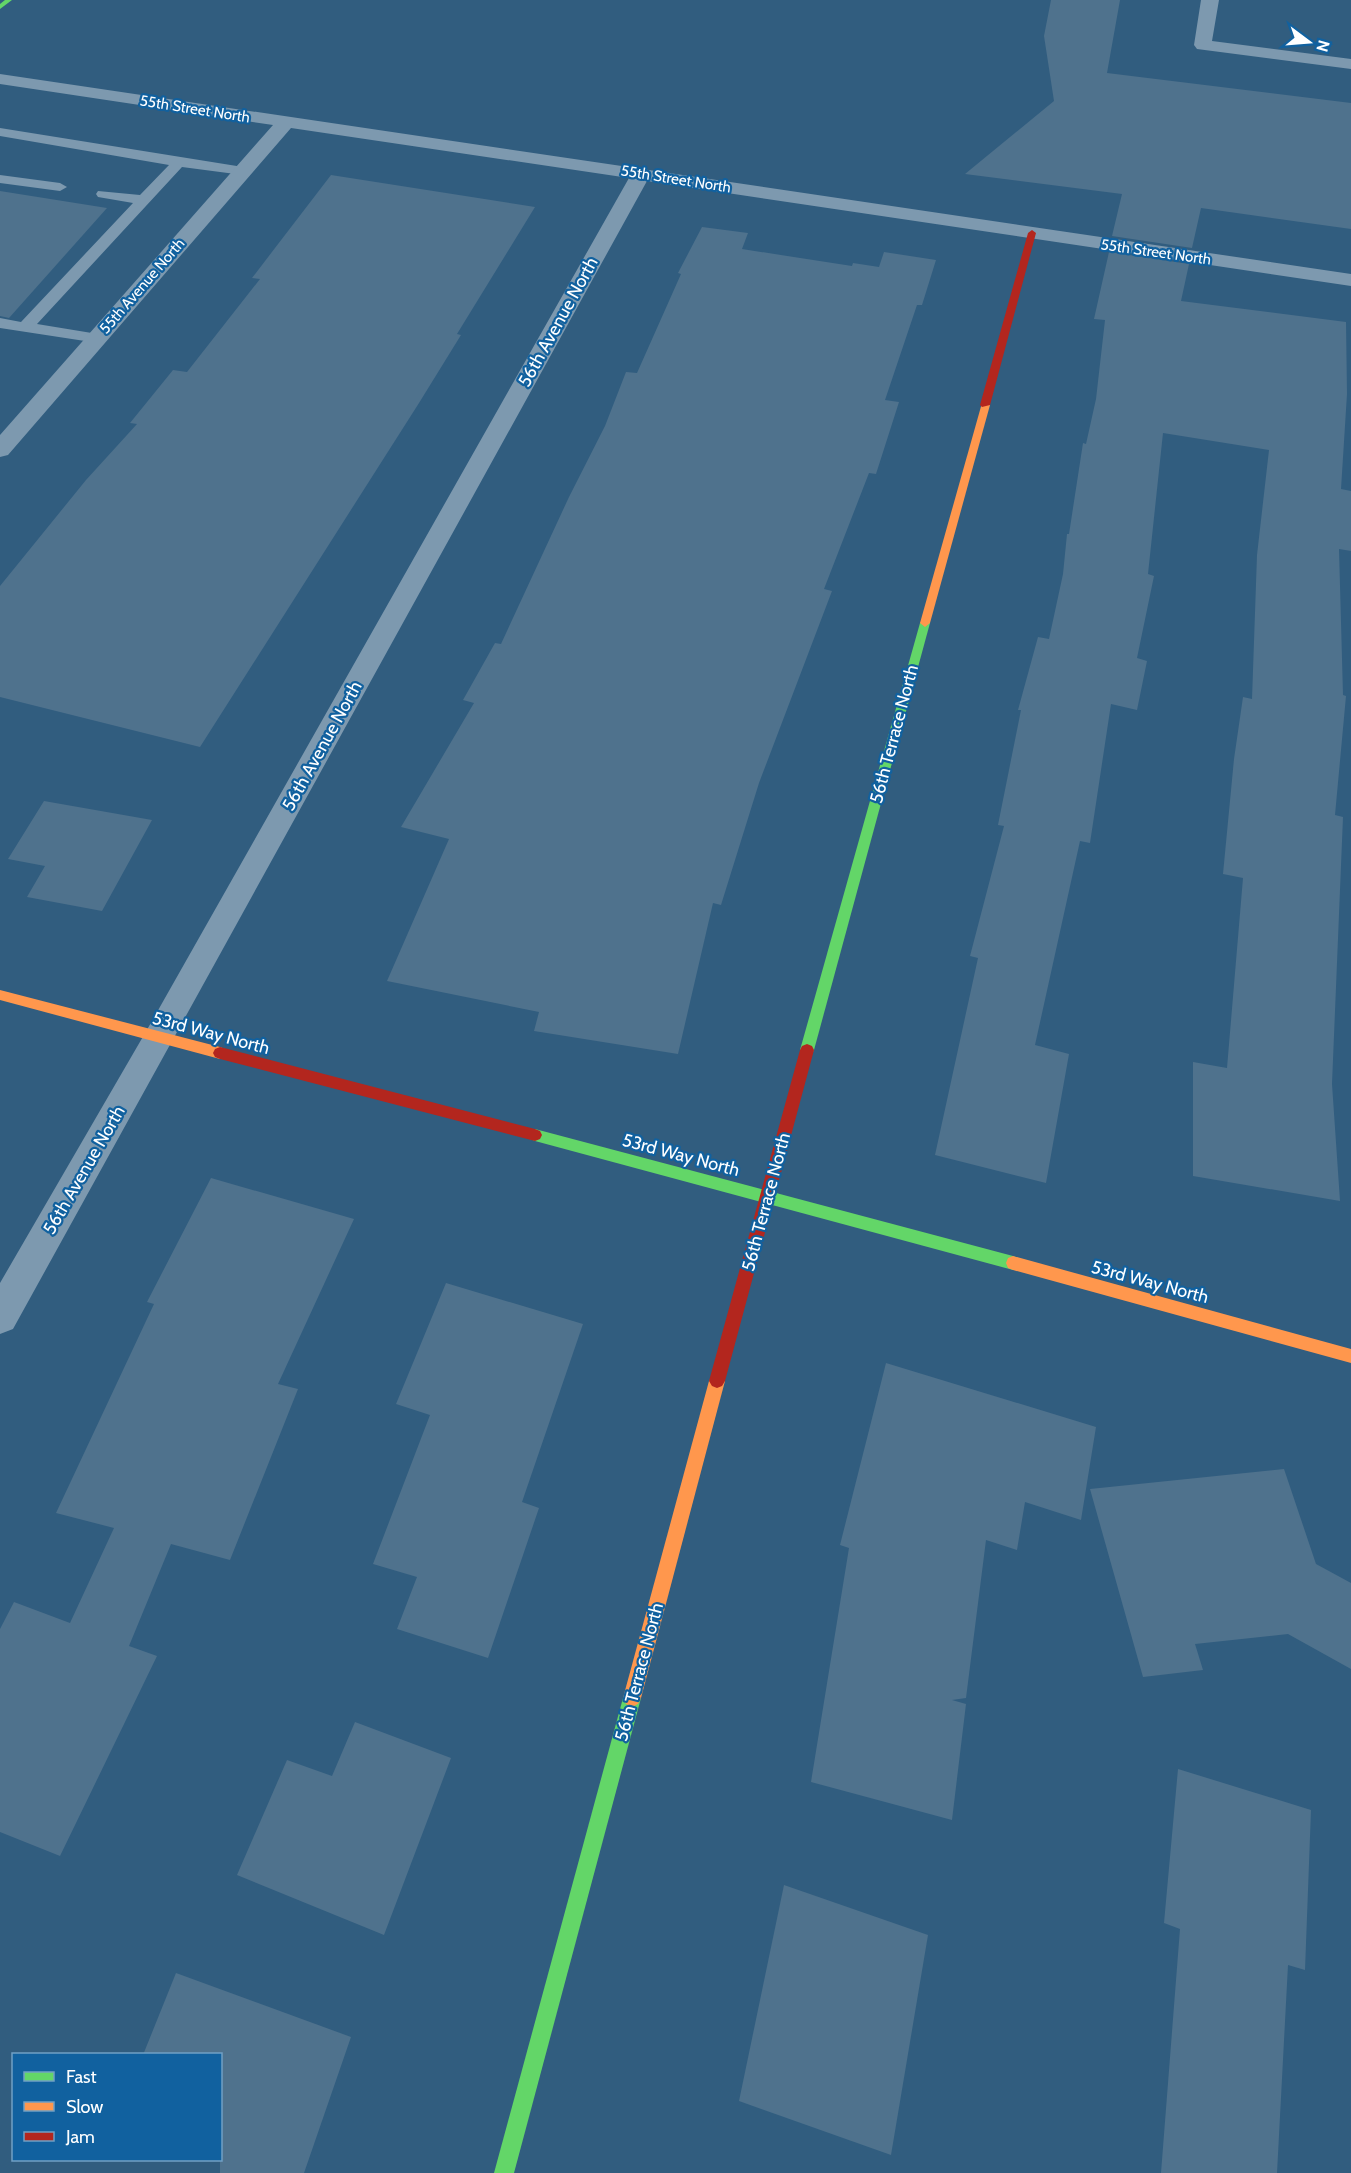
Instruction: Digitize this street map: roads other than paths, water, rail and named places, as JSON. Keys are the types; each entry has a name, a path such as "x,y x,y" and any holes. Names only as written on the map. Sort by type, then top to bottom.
{"street":[{"path":"0,7 9,0"},
{"path":"1210,0 1203,45 1351,64"},
{"name":"55th Street North","path":"0,79 1351,280"},
{"name":"55th Avenue North","path":"0,450 285,123"},
{"name":"56th Avenue North","path":"0,1317 159,1038 641,174"},
{"name":"56th Terrace North","path":"504,2173 767,1196 1032,233"},
{"name":"53rd Way North","path":"0,995 767,1196 1351,1356"}],"lane":[{"path":"0,132 243,171"},
{"path":"25,327 179,162"},
{"path":"0,178 60,187"},
{"path":"104,194 143,200"},
{"path":"0,323 98,338"}]}
